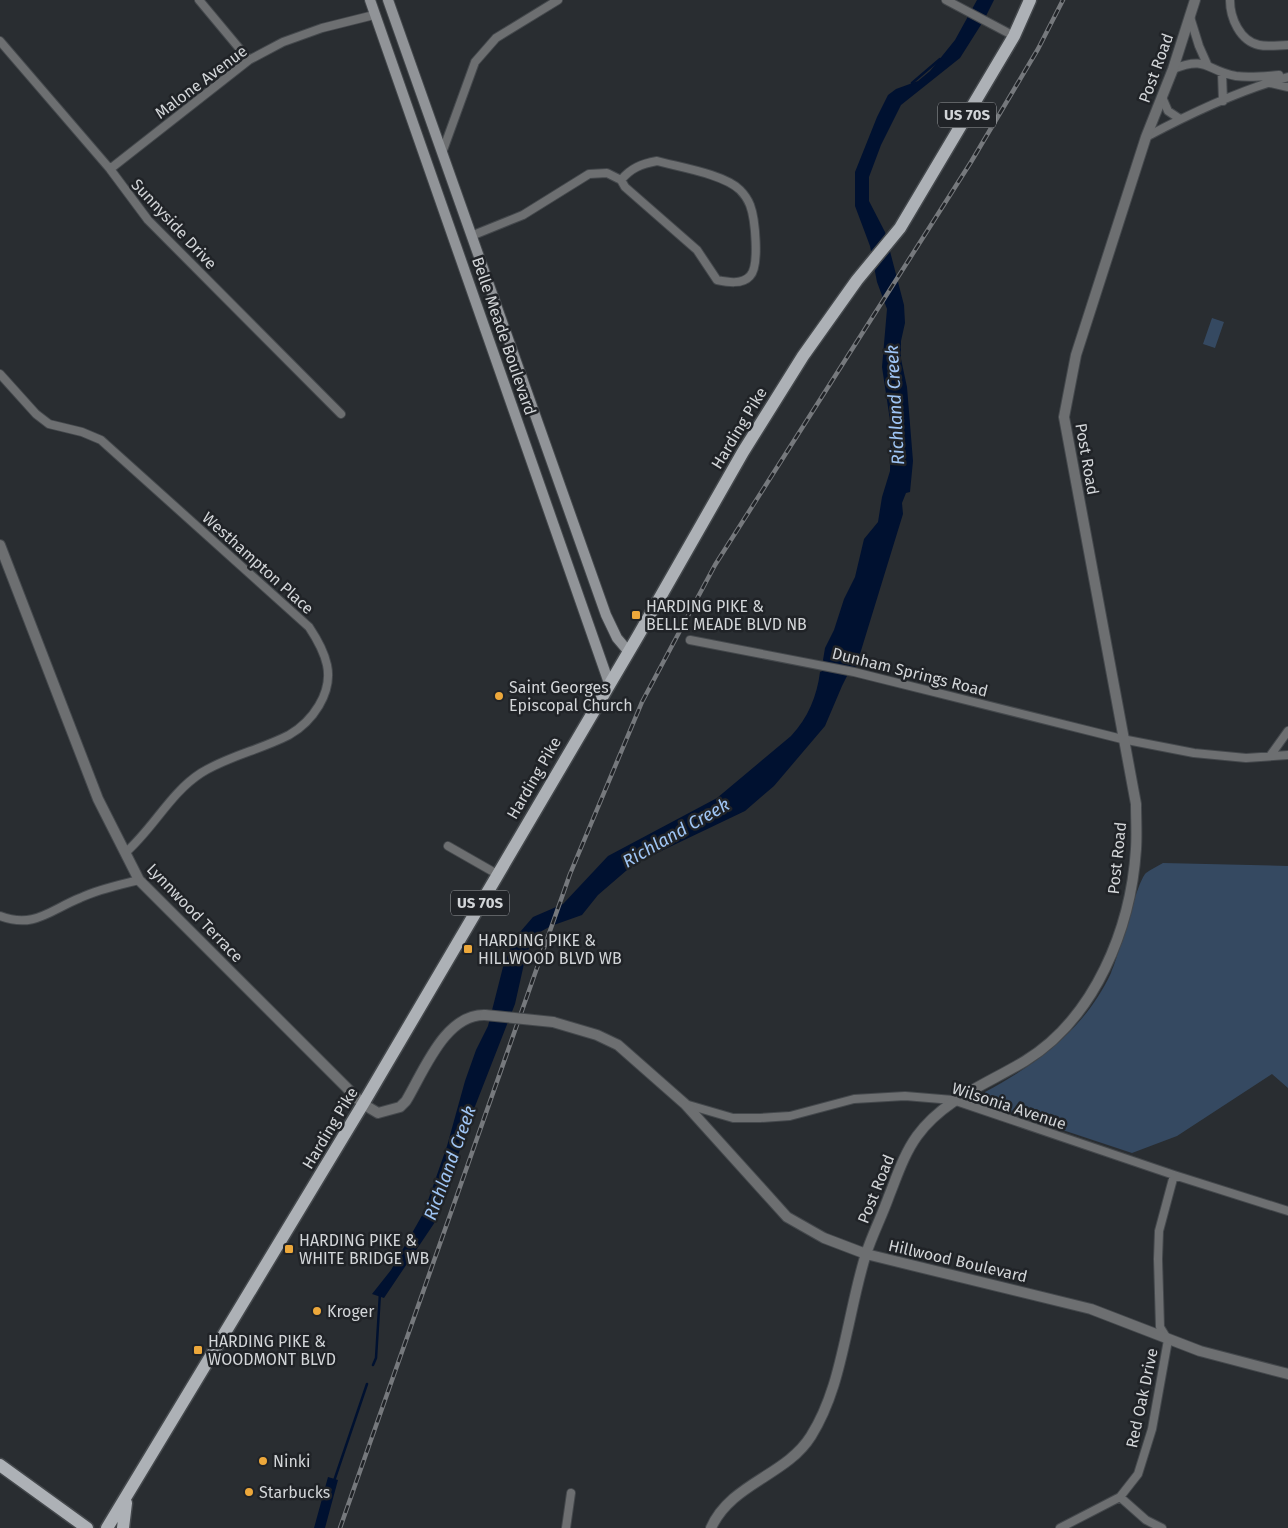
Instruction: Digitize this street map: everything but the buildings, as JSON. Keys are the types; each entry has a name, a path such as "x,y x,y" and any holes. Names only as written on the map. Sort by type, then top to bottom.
{"main road":[{"name":"Belle Meade Boulevard","path":"370,0 609,682"},
{"name":"Belle Meade Boulevard","path":"388,0 606,615 617,638 628,651"},
{"name":"Harding Pike","path":"107,1528 363,1104 743,452 803,356 857,280 900,228 1014,36 1030,0"},
{"path":"374,15 392,11"},
{"path":"426,159 442,153"},
{"path":"455,242 471,236"},
{"path":"518,420 534,415"},
{"path":"550,513 568,507"},
{"path":"573,576 590,570"},
{"path":"0,1465 87,1528"},
{"path":"123,1528 127,1496"}],"street":[{"path":"199,0 249,60"},
{"path":"442,153 476,62 496,38 558,0"},
{"path":"946,0 1014,36"},
{"name":"Post Road","path":"711,1528 718,1515 731,1500 791,1458 811,1437 833,1392 866,1254 900,1168 915,1139 930,1118 953,1100 1014,1068 1060,1036 1084,1004 1106,967 1127,903 1136,850 1136,804 1122,739 1064,417 1076,354 1146,137 1173,69 1195,0"},
{"path":"1230,0 1230,11 1234,23 1248,39 1258,45 1288,45"},
{"name":"Malone Avenue","path":"110,169 249,60 283,42 322,28 374,15"},
{"path":"1190,17 1199,46 1208,64"},
{"name":"Sunnyside Drive","path":"0,42 110,169 148,220 341,414"},
{"path":"1173,69 1188,62 1208,64 1222,73 1246,77 1288,76"},
{"path":"1222,73 1223,101"},
{"path":"1146,137 1180,119 1265,83 1288,76"},
{"path":"1265,83 1288,87"},
{"path":"1162,97 1168,111 1180,119"},
{"path":"471,236 523,215 589,174 607,174 621,180 625,187 697,250 717,280 735,282 743,281 750,276 754,270 756,230 751,206 738,188 716,178 657,161 637,166 621,180"},
{"name":"Westhampton Place","path":"0,374 36,414 48,424 82,432 101,440 309,627 320,645 328,667 326,690 306,722 288,735 224,760 180,788 142,838 125,853"},
{"name":"Lynnwood Terrace","path":"0,545 98,799 139,880 363,1104"},
{"name":"Dunham Springs Road","path":"690,640 854,672 1122,739 1193,753 1246,758 1288,755"},
{"path":"1270,756 1288,731"},
{"path":"448,846 497,874"},
{"path":"0,916 14,921 44,917 79,898 107,888 139,880"},
{"name":"Hillwood Boulevard","path":"363,1104 378,1112 400,1106 406,1101 452,1028 466,1018 485,1015 552,1022 597,1035 618,1045 685,1104 787,1217 824,1238 866,1254 1091,1308 1168,1340 1288,1374"},
{"name":"Wilsonia Avenue","path":"685,1104 733,1118 760,1118 790,1116 854,1099 904,1096 953,1100 1174,1176 1288,1210"},
{"name":"Red Oak Drive","path":"1060,1528 1120,1497 1138,1474 1144,1456 1152,1429 1168,1340 1160,1327 1159,1231 1174,1176"},
{"path":"566,1528 572,1494"},
{"path":"1120,1497 1146,1520 1162,1528"}],"shaded area":[{"path":"1212,318 1224,322 1215,348 1203,344"},
{"path":"1163,863 1288,866 1288,1088 1272,1074 1177,1136 1132,1153 996,1108 983,1100 985,1092 1041,1057 1058,1043 1088,1011 1111,973 1142,879 1146,873"}],"water":[{"path":"977,0 994,0 960,58 901,105 881,145 869,177 869,201 885,232 904,305 905,323 901,341 901,359 907,387 913,461 910,492 906,493 902,503 903,514 856,667 850,670 825,726 774,786 745,811 634,864 598,895 582,915 551,926 540,932 532,941 526,955 515,1004 474,1109 435,1222 384,1298 372,1294 391,1270 424,1212 447,1146 465,1081 476,1050 488,1026 503,967 514,939 533,917 563,904 608,856 717,798 791,736 811,706 817,690 820,672 825,670 826,665 823,660 825,648 834,630 844,599 855,577 864,539 878,522 882,497 890,471 891,427 882,367 887,309 877,282 870,246 855,206 855,172 888,95 896,89 918,81 930,71 955,40"},
{"path":"328,1477 338,1480 325,1528 314,1528"}],"waterway":[{"name":"Richland Creek","path":"912,83 940,59"},
{"name":"Richland Creek","path":"373,1365 376,1358 380,1293"},
{"name":"Richland Creek","path":"334,1481 367,1384"}],"railway":[{"path":"340,1528 570,874 642,702 715,565 971,162 1038,49 1063,0"}],"place":[{"name":"HARDING PIKE & BELLE MEADE BLVD NB","path":"636,615"},
{"name":"Saint Georges Episcopal Church","path":"499,696"},
{"name":"HARDING PIKE & HILLWOOD BLVD WB","path":"468,949"},
{"name":"HARDING PIKE & WHITE BRIDGE WB","path":"289,1249"},
{"name":"Kroger","path":"317,1311"},
{"name":"HARDING PIKE & WOODMONT BLVD","path":"198,1350"},
{"name":"Ninki","path":"263,1461"},
{"name":"Starbucks","path":"249,1492"}]}
